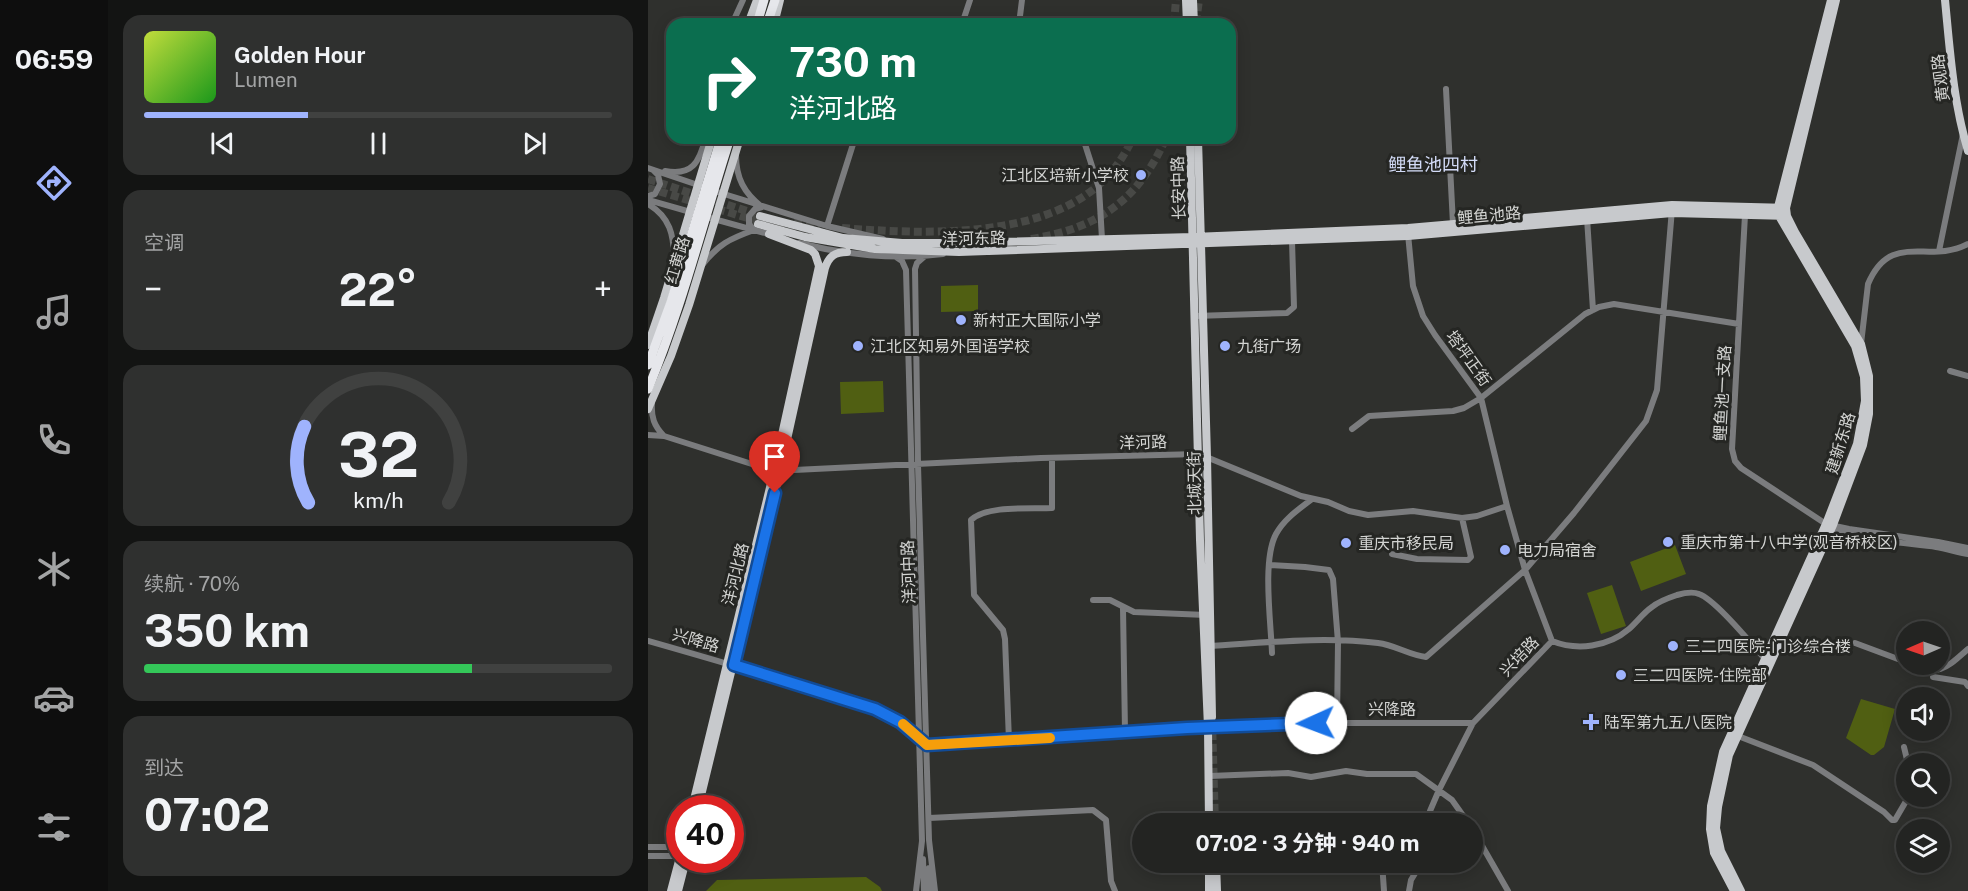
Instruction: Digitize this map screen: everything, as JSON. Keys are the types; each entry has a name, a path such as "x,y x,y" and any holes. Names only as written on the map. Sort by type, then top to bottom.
{"highway":[{"path":"764,0 768,18"},
{"path":"769,18 775,0"},
{"name":"红黄路","path":"648,365 671,302 711,144"},
{"name":"红黄路","path":"648,388 680,305 728,144"}],"main road":[{"path":"750,18 757,0"},
{"path":"769,18 780,0"},
{"path":"1186,0 1187,18"},
{"path":"1193,0 1194,18"},
{"path":"1783,212 1831,0"},
{"path":"1783,212 1836,0"},
{"name":"黄观路","path":"1945,0 1954,92 1965,135"},
{"name":"黄观路","path":"1950,0 1958,89 1968,151"},
{"path":"648,345 710,144"},
{"path":"713,144 722,152 731,152 736,149"},
{"path":"650,405 671,356 738,144"},
{"name":"长安中路","path":"1190,144 1197,241"},
{"name":"长安中路","path":"1197,144 1197,241"},
{"name":"鲤鱼池路","path":"1197,241 1408,232 1453,224 1672,209 1783,212"},
{"name":"鲤鱼池路","path":"1672,209 1745,215 1783,212"},
{"name":"建新东路","path":"1734,891 1714,853 1710,829 1711,806 1723,752 1830,526 1863,445 1869,414 1869,376 1861,344 1783,212"},
{"name":"建新东路","path":"1783,212 1855,346 1864,377 1865,401 1862,428 1830,526"},
{"name":"鲤鱼池路","path":"1197,241 1292,241 1587,215"},
{"name":"洋河东路","path":"758,223 843,238 902,243 1102,239 1197,241"},
{"name":"洋河东路","path":"758,223 805,237 875,249 960,252 1197,241"},
{"name":"洋河北路","path":"769,234 811,250 819,266 777,471"},
{"name":"北城天街","path":"1197,241 1206,615 1212,717 1208,727 1209,813"},
{"path":"674,264 684,252 691,252 699,259 700,268"},
{"name":"洋河北路","path":"701,795 825,268 830,257 838,252 848,252"},
{"name":"建新东路","path":"1741,891 1721,851 1716,828 1718,807 1730,754 1768,661"},
{"name":"洋河北路","path":"696,795 731,664"},
{"path":"671,891 676,873"},
{"path":"678,891 683,873"},
{"path":"1209,873 1209,891"},
{"path":"1216,873 1217,891"}],"street":[{"path":"735,18 743,0"},
{"path":"964,18 970,0"},
{"path":"1020,18 1022,0"},
{"path":"1446,89 1453,224"},
{"path":"1939,251 1965,135"},
{"path":"650,169 676,172 691,168 709,144"},
{"path":"827,226 853,144"},
{"path":"1085,144 1099,188 1102,239"},
{"path":"736,149 736,165 740,182 750,197 762,207"},
{"path":"650,169 762,207 827,226 902,243"},
{"path":"648,200 655,194 660,184 658,175 650,169"},
{"path":"648,200 715,219 758,223 769,234 803,244 848,252 896,257 960,252"},
{"path":"648,200 668,222 674,242 674,264"},
{"path":"758,223 750,224 749,216 755,209 762,207"},
{"path":"1207,646 1272,642 1380,643 1413,655 1426,657 1525,570 1574,513 1646,421 1657,390 1672,209"},
{"path":"1587,215 1593,310"},
{"name":"鲤鱼池一支路","path":"1745,215 1733,458 1741,468 1830,526"},
{"path":"700,268 727,240 758,223"},
{"name":"塔坪正街","path":"1408,232 1413,286 1423,316 1481,398 1507,506"},
{"path":"1199,316 1291,311 1294,307 1292,241"},
{"path":"1861,344 1868,284 1881,263 1890,255 1897,253 1953,250 1968,244"},
{"name":"洋河中路","path":"925,256 917,263 915,269 915,465 920,737 926,840 935,891"},
{"name":"洋河中路","path":"896,257 902,261 906,270 927,745 928,818 916,891"},
{"path":"1352,429 1369,416 1453,411 1464,408 1481,398 1585,314 1599,307 1614,304 1739,324"},
{"path":"1950,371 1968,376"},
{"path":"650,405 653,422 664,436"},
{"name":"洋河路","path":"648,435 664,436 777,471 1052,458 1203,455 1312,499 1368,515 1413,512 1462,518 1477,516 1507,506"},
{"path":"1009,741 1005,639 1003,630 974,595 971,520 983,513 1003,510 1052,508 1052,458"},
{"path":"1272,653 1269,554 1275,535 1294,513 1312,499"},
{"path":"1507,506 1525,570 1552,641"},
{"path":"1392,554 1417,560 1468,560 1471,557 1462,518"},
{"path":"1830,526 1968,548"},
{"path":"1830,526 1848,535 1937,547 1968,554"},
{"path":"1269,566 1329,570 1333,579 1338,642 1337,723"},
{"name":"兴培路","path":"1430,813 1473,723 1552,641 1574,647 1611,641 1631,628 1654,605 1691,592 1698,593 1712,603 1768,661"},
{"path":"1093,600 1110,600 1134,612 1206,615"},
{"path":"1123,608 1125,732"},
{"name":"兴降路","path":"648,641 875,709 900,722 927,745 1208,727 1337,723 1473,723"},
{"path":"1855,643 1896,658"},
{"path":"1950,665 1968,649"},
{"path":"1933,677 1965,682 1968,686"},
{"path":"1738,736 1813,765 1884,812 1892,820 1895,820 1903,807"},
{"path":"1904,747 1905,753"},
{"path":"1210,776 1288,773 1311,777 1346,771 1367,774 1411,774 1419,776 1439,790 1452,800 1462,813"},
{"path":"928,818 1093,810 1106,820 1111,881 1115,891"},
{"path":"924,891 926,840"},
{"path":"926,840 929,891"},
{"path":"648,847 666,847"},
{"path":"1483,847 1508,891"},
{"path":"648,856 666,856"},
{"path":"1383,873 1384,891"},
{"path":"1409,891 1415,873"}],"green space":[{"path":"978,285 978,311 941,312 941,286"},
{"path":"883,381 884,412 841,414 840,382"},
{"path":"1675,545 1686,574 1641,591 1630,562"},
{"path":"1612,585 1626,626 1601,634 1587,593"},
{"path":"1861,699 1895,709 1884,747 1874,755 1846,738"},
{"path":"866,877 882,891 706,891 717,880"}],"tunnel":[{"path":"1174,18 1176,0"},
{"path":"1197,18 1199,0"},
{"path":"842,228 909,232 946,231 983,229 1019,223 1052,212 1083,197 1108,176 1130,144"},
{"path":"1031,239 1076,227 1096,219 1113,208 1143,179 1163,144"},
{"path":"648,179 699,196"},
{"path":"648,188 764,223"},
{"path":"716,201 756,214"},
{"path":"794,222 821,225"},
{"path":"776,226 817,235"},
{"path":"936,248 978,246"},
{"path":"1212,720 1215,813"}],"slow traffic":[{"path":"903,724 927,745 1050,738"}],"place":[{"name":"江北区培新小学校","path":"1141,175"},
{"name":"新村正大国际小学","path":"961,320"},
{"name":"江北区知易外国语学校","path":"858,346"},
{"name":"九街广场","path":"1225,346"},
{"name":"重庆市第十八中学(观音桥校区)","path":"1668,542"},
{"name":"重庆市移民局","path":"1346,543"},
{"name":"电力局宿舍","path":"1505,550"},
{"name":"三二四医院-门诊综合楼","path":"1673,646"},
{"name":"三二四医院-住院部","path":"1621,675"},
{"name":"陆军第九五八医院","path":"1591,722"}],"district":[{"name":"鲤鱼池四村","path":"1433,165"}],"route":[{"path":"775,493 734,665 875,709 900,722 927,745 1187,728 1316,723"}]}
